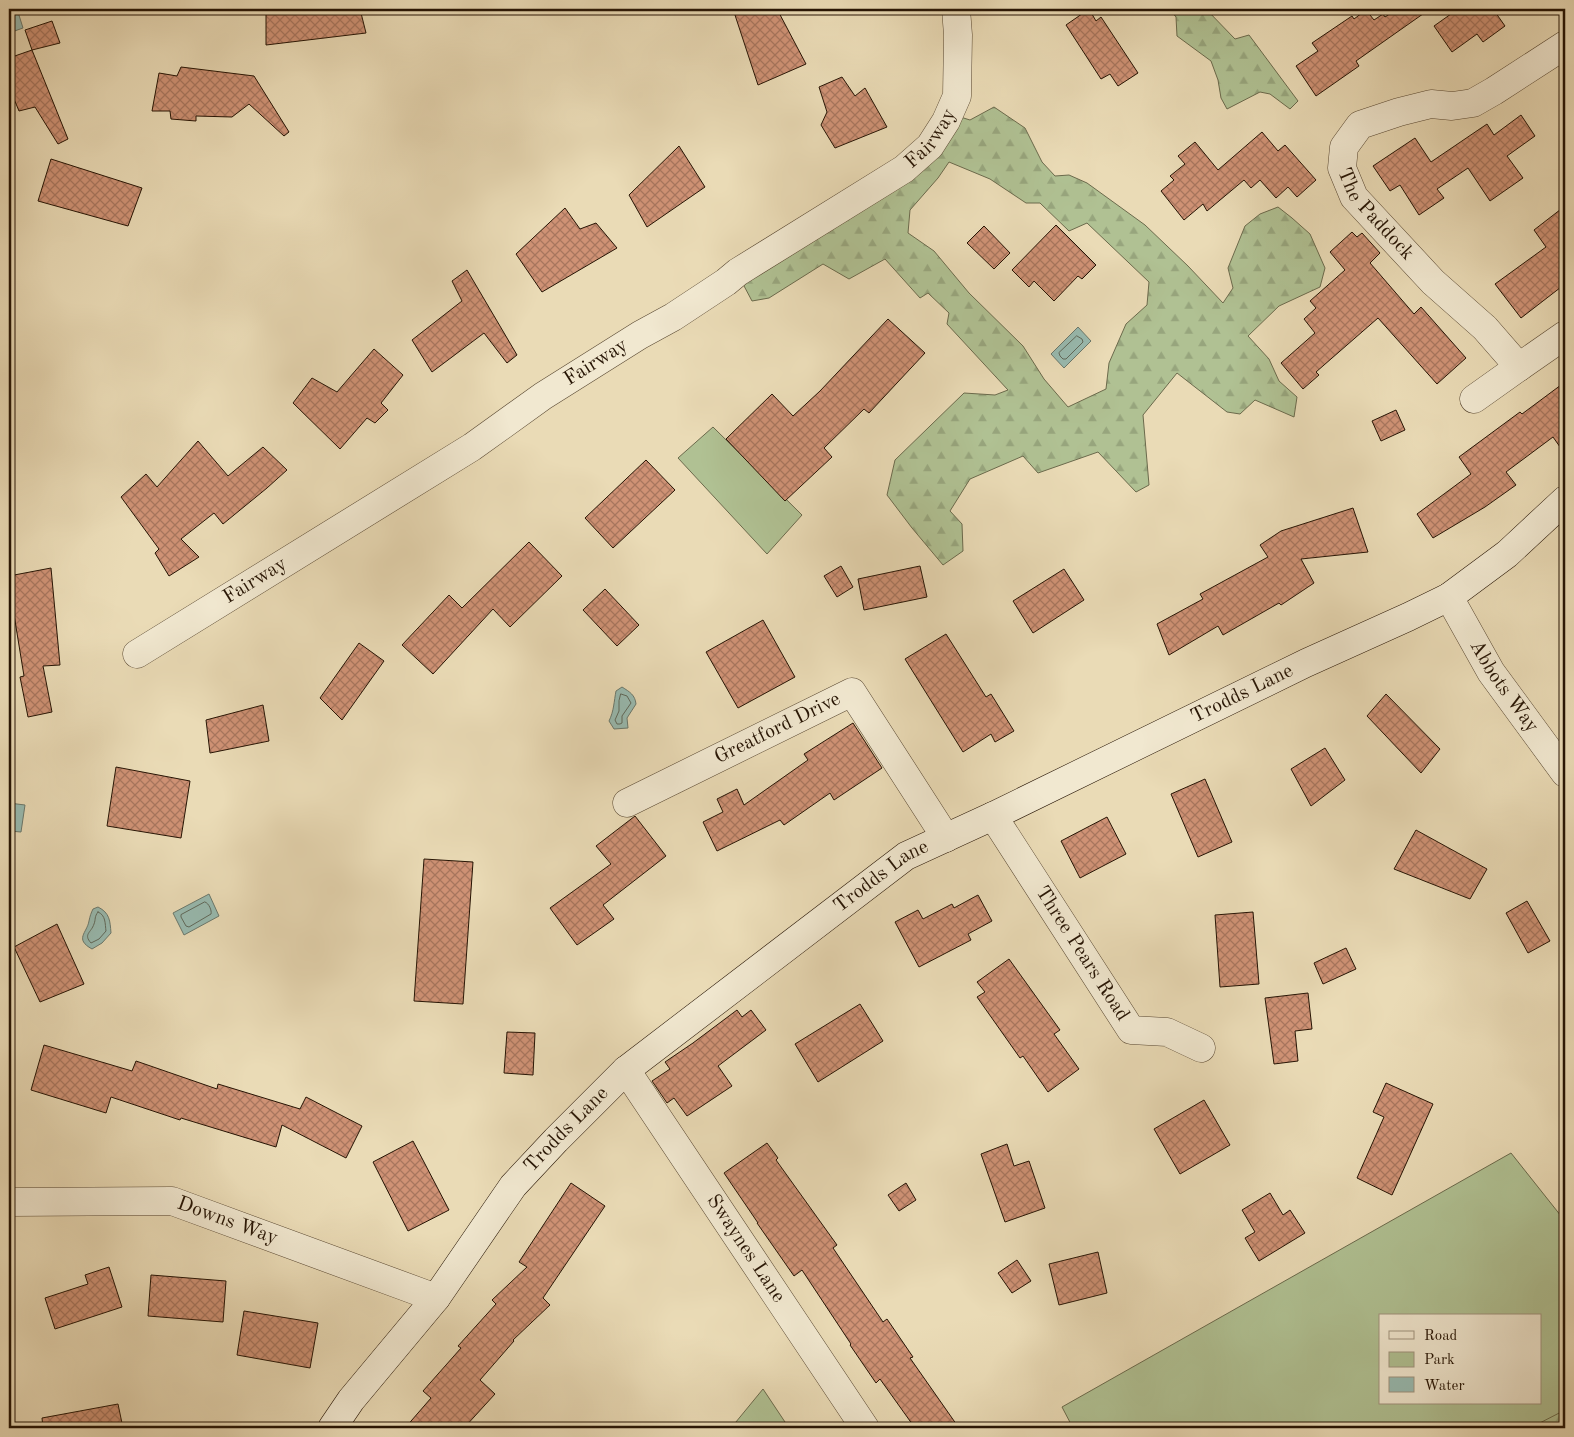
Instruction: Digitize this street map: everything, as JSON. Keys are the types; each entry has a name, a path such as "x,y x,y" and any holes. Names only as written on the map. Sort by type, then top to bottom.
{"street":[{"name":"Fairway","path":"137,654 472,446 543,396 640,335 673,317 738,272 904,168 930,146 946,121 957,96 958,35 956,9"},
{"name":"The Paddock","path":"1519,367 1485,328 1433,282 1354,196 1342,168 1344,147 1360,125 1431,104 1452,106 1474,103 1565,45"},
{"path":"1474,399 1565,335"},
{"name":"Trodds Lane","path":"332,1428 351,1400 436,1298 513,1186 626,1070 906,856 993,816 1306,663 1448,597 1507,554 1565,500"},
{"name":"Abbots Way","path":"1448,597 1491,672 1565,772"},
{"name":"Greatford Drive","path":"628,803 852,692 946,838"},
{"name":"Three Pears Road","path":"993,816 1131,1030 1167,1032 1201,1048"},
{"name":"Swaynes Lane","path":"626,1070 865,1428"},
{"name":"Downs Way","path":"9,1202 172,1202 436,1298"}],"green space":[{"path":"1169,9 1206,9 1235,39 1249,35 1298,101 1290,109 1270,94 1260,92 1227,109 1221,98 1218,80 1211,61 1177,36 1176,17"},
{"path":"994,107 1025,128 1042,162 1055,176 1069,175 1087,183 1145,225 1223,303 1233,288 1228,268 1245,226 1260,214 1278,207 1310,234 1325,268 1320,287 1279,306 1248,336 1269,359 1279,381 1297,397 1294,417 1255,400 1240,414 1227,412 1177,373 1143,415 1149,485 1136,492 1098,452 1038,473 1023,456 970,479 950,511 962,524 963,551 943,565 887,495 895,460 964,393 995,395 1008,390 947,324 949,313 928,293 920,298 885,259 849,279 823,264 769,298 752,301 743,284 957,116 970,120","holes":["949,162 990,179 1026,203 1040,203 1069,231 1087,223 1149,282 1147,305 1126,324 1109,363 1106,389 1068,407 1044,379 1023,346 969,293 934,251 908,233 910,210 938,178"]},
{"path":"713,427 802,515 767,554 678,458"},
{"path":"1511,1153 1565,1221 1565,1428 1073,1428 1062,1407"},
{"path":"763,1389 789,1428 731,1428"},
{"path":"1565,1410 1565,1428 1530,1428"}],"water":[{"path":"18,12 23,28 9,33 9,15"},
{"path":"1078,327 1091,341 1064,368 1051,354"},
{"path":"622,687 632,694 636,704 627,718 628,728 614,729 609,721 616,691"},
{"path":"9,803 25,805 21,832 9,831"},
{"path":"209,894 219,916 184,935 173,913"},
{"path":"98,907 105,912 110,921 111,933 102,943 92,949 84,942 83,936 93,909"}],"building":[{"path":"360,9 366,33 266,45 266,10"},
{"path":"733,9 777,9 806,64 758,85"},
{"path":"1089,9 1096,21 1101,17 1138,73 1118,86 1110,74 1101,79 1066,25"},
{"path":"1397,9 1430,9 1356,61 1359,66 1316,96 1296,66 1318,51 1312,43 1352,16 1354,19 1366,10 1374,20 1383,14 1385,17"},
{"path":"1458,9 1493,9 1505,26 1483,42 1477,34 1452,52 1434,26"},
{"path":"52,21 60,43 32,50 25,30"},
{"path":"32,50 68,139 58,144 35,107 19,111 9,87 9,58"},
{"path":"181,67 254,76 289,132 284,136 249,104 232,117 196,116 196,121 171,119 170,111 152,111 159,73 177,76"},
{"path":"842,77 855,96 865,88 887,127 835,148 821,125 827,112 819,87"},
{"path":"1521,115 1535,136 1507,156 1523,178 1490,201 1468,168 1437,189 1444,198 1419,215 1400,185 1390,191 1373,166 1415,138 1431,162 1487,124 1494,135"},
{"path":"1262,132 1278,151 1285,145 1316,180 1297,197 1288,187 1276,198 1260,180 1251,188 1244,180 1207,211 1203,204 1184,220 1161,191 1174,180 1170,176 1185,164 1178,156 1195,142 1218,170"},
{"path":"679,146 705,187 647,227 629,195"},
{"path":"51,159 142,188 128,226 38,201"},
{"path":"1565,206 1565,284 1521,318 1495,284 1546,247 1534,230"},
{"path":"565,208 580,229 596,223 617,248 542,292 516,254"},
{"path":"1056,225 1096,265 1082,279 1078,276 1054,301 1034,281 1029,287 1012,270"},
{"path":"984,226 1010,253 994,269 967,243"},
{"path":"1352,232 1357,237 1362,233 1380,253 1370,263 1414,314 1421,307 1466,358 1437,384 1378,318 1316,372 1319,375 1303,389 1281,363 1315,333 1304,319 1316,308 1310,301 1345,270 1330,252"},
{"path":"467,270 517,355 507,363 484,333 432,372 412,340 462,301 452,281"},
{"path":"888,319 925,353 869,413 864,409 824,448 832,457 785,501 726,439 772,394 793,416 820,391"},
{"path":"374,349 403,375 381,403 388,410 375,423 367,418 340,449 293,403 312,378 337,392"},
{"path":"1565,382 1565,454 1553,437 1506,472 1516,485 1485,507 1433,538 1417,514 1471,474 1459,457 1520,412 1522,414"},
{"path":"1396,410 1405,430 1381,441 1372,421"},
{"path":"198,441 228,476 263,447 287,470 223,524 214,513 181,539 199,557 169,576 155,553 159,549 121,497 146,474 157,487"},
{"path":"646,460 675,490 613,548 585,518"},
{"path":"1353,508 1368,552 1301,559 1314,583 1281,605 1279,603 1223,635 1218,626 1169,655 1157,624 1203,599 1200,594 1268,557 1260,545 1281,531"},
{"path":"529,542 562,576 510,627 493,609 433,674 402,645 449,595 462,608"},
{"path":"841,566 853,587 837,597 824,576"},
{"path":"920,566 927,597 864,610 858,579"},
{"path":"51,568 60,665 43,666 52,712 28,717 20,677 24,676 9,576"},
{"path":"1064,569 1084,600 1033,633 1013,601"},
{"path":"605,589 639,625 617,646 583,610"},
{"path":"763,620 795,677 738,708 706,652"},
{"path":"946,634 986,697 991,694 1014,731 995,742 991,734 963,752 905,659"},
{"path":"359,643 384,661 342,720 320,698"},
{"path":"1386,694 1440,749 1421,773 1367,716"},
{"path":"263,705 269,741 210,753 206,720"},
{"path":"853,723 882,768 834,800 830,793 784,825 780,820 717,851 703,822 723,812 717,799 737,789 744,805 808,760 804,754"},
{"path":"1325,748 1345,780 1311,806 1291,769"},
{"path":"116,767 190,781 181,838 107,826"},
{"path":"1205,779 1232,842 1198,857 1171,794"},
{"path":"635,816 666,856 603,905 614,919 577,945 550,908 611,864 596,846"},
{"path":"1107,817 1126,854 1080,878 1061,841"},
{"path":"1416,830 1487,869 1470,899 1394,869"},
{"path":"424,859 473,862 463,1004 414,1001"},
{"path":"978,895 992,921 968,934 971,940 919,967 895,922 918,910 923,919 952,904 954,908"},
{"path":"1527,901 1550,941 1528,953 1506,913"},
{"path":"1253,912 1259,984 1220,987 1215,915"},
{"path":"57,924 84,984 40,1002 14,947"},
{"path":"1346,948 1356,969 1323,984 1314,963"},
{"path":"1009,959 1060,1030 1054,1034 1079,1069 1048,1092 1023,1056 1020,1058 977,997 985,992 977,982"},
{"path":"1308,993 1312,1029 1295,1031 1298,1061 1274,1064 1265,998"},
{"path":"860,1004 883,1041 818,1082 795,1044"},
{"path":"737,1010 742,1017 751,1010 766,1030 718,1066 732,1086 687,1116 674,1098 667,1103 652,1081 670,1069 665,1062"},
{"path":"507,1032 535,1033 533,1075 504,1073"},
{"path":"44,1045 132,1071 136,1061 217,1089 218,1084 300,1109 306,1097 362,1126 346,1158 282,1125 276,1147 181,1118 180,1120 111,1097 106,1113 31,1090"},
{"path":"1386,1083 1433,1104 1392,1195 1357,1178 1384,1117 1373,1112"},
{"path":"1204,1100 1230,1145 1180,1174 1154,1129"},
{"path":"413,1141 449,1210 408,1231 373,1162"},
{"path":"767,1143 778,1158 776,1160 837,1245 833,1248 883,1322 887,1319 913,1357 910,1358 959,1428 915,1428 880,1379 876,1383 802,1270 794,1276 757,1223 724,1173"},
{"path":"1007,1144 1014,1166 1029,1161 1045,1208 1005,1222 981,1154"},
{"path":"571,1183 605,1206 543,1298 550,1305 513,1340 480,1380 495,1394 464,1428 405,1428 431,1398 423,1391 461,1348 458,1346 496,1304 492,1300 527,1267 519,1262"},
{"path":"906,1183 916,1200 899,1211 888,1195"},
{"path":"1270,1193 1283,1215 1290,1210 1305,1233 1259,1261 1245,1238 1255,1232 1242,1210"},
{"path":"1098,1252 1107,1293 1059,1305 1049,1264"},
{"path":"1017,1260 1031,1281 1012,1293 998,1273"},
{"path":"109,1267 122,1307 55,1329 45,1298 88,1284 85,1275"},
{"path":"151,1275 226,1281 223,1322 148,1316"},
{"path":"244,1311 318,1323 310,1368 237,1355"},
{"path":"118,1404 123,1428 43,1428 42,1418"}]}
